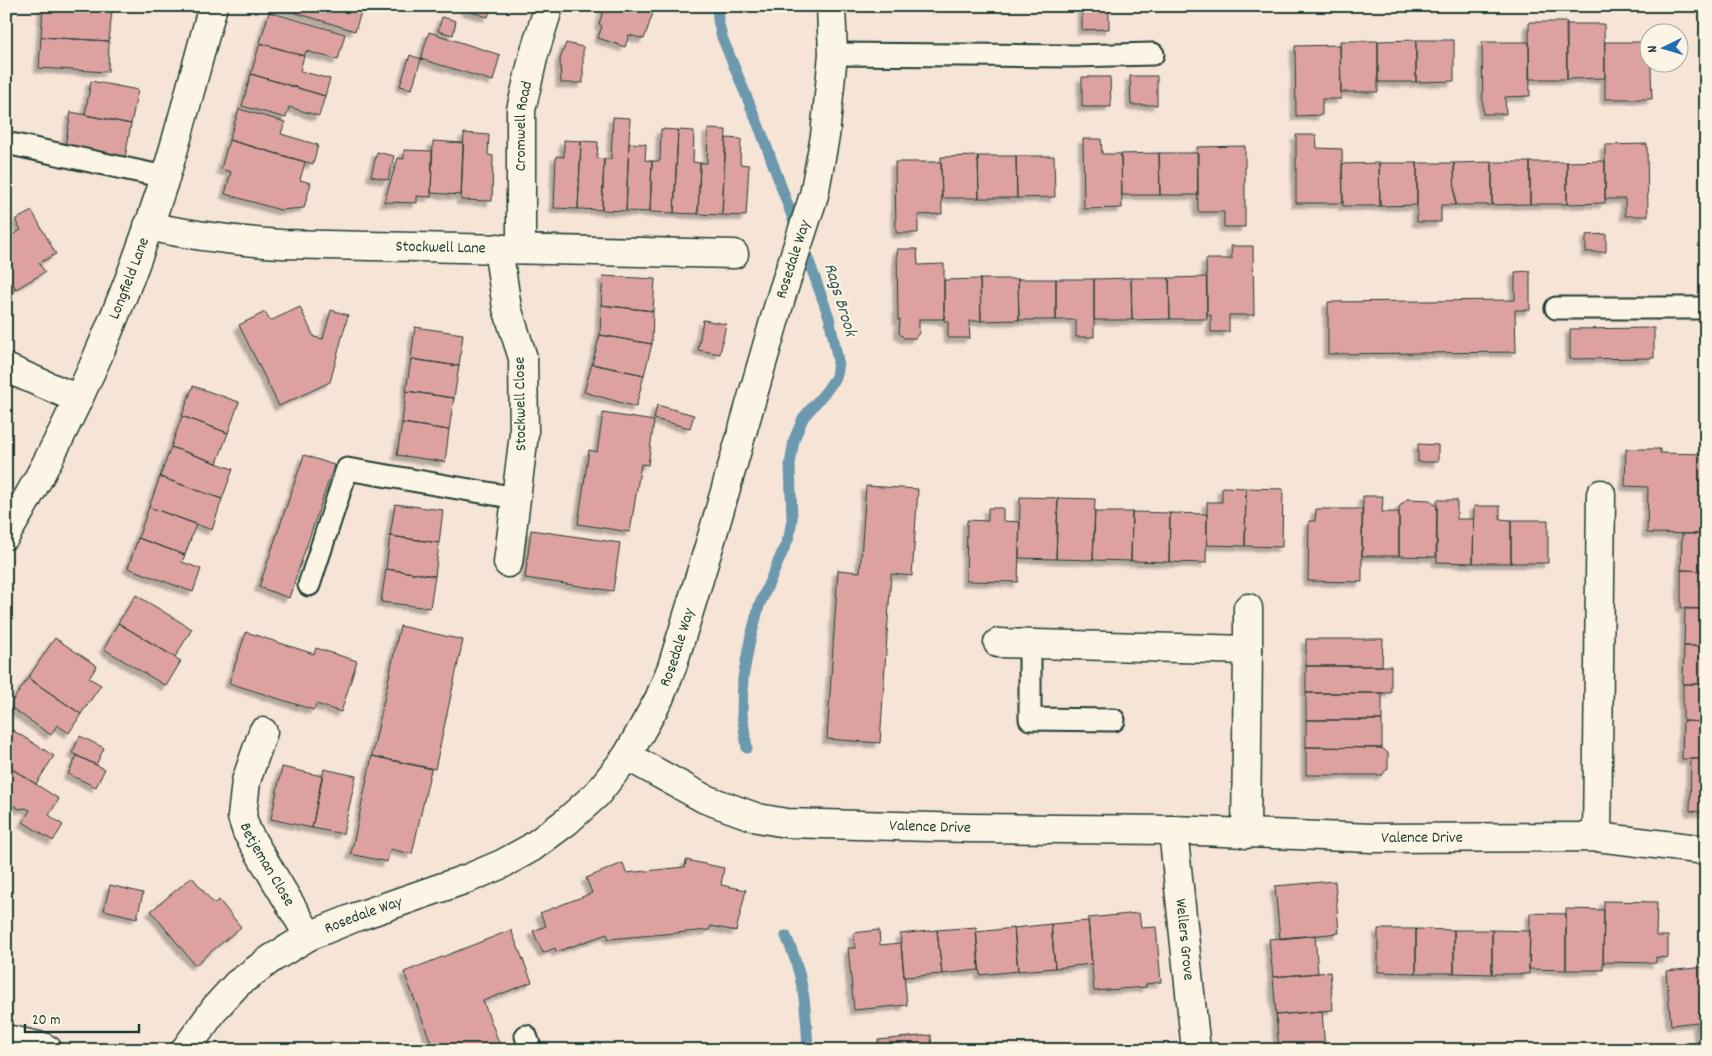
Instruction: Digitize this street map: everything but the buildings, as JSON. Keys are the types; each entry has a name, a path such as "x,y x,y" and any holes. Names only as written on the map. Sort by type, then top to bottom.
{"street":[{"name":"Longfield Lane","path":"6,535 78,399 116,314 165,177 213,6"},
{"name":"Cromwell Road","path":"509,248 521,110 534,54 550,6"},
{"name":"Rosedale Way","path":"184,1050 216,1007 237,984 271,959 308,936 356,917 469,878 502,864 531,848 566,822 597,794 627,756 659,699 672,667 782,294 814,195 825,136 833,54 831,6"},
{"name":"Stockwell Lane","path":"148,226 195,236 252,242 734,254"},
{"name":"Stockwell Close","path":"508,562 524,434 523,358 507,308 509,248"},
{"path":"6,368 78,399"},
{"path":"1598,837 1601,494"},
{"path":"1246,834 1248,608"},
{"path":"998,643 1248,650"},
{"name":"Betjeman Close","path":"263,732 246,781 242,817 247,832 308,936"},
{"name":"Valence Drive","path":"627,756 705,799 758,818 786,823 969,828 1173,830 1372,838 1598,837 1706,850"},
{"name":"Wellers Grove","path":"1173,830 1196,1050"},
{"path":"6,1039 43,1047 48,1050"}],"lane":[{"path":"833,54 1073,56 1153,54"},
{"path":"6,143 165,177"},
{"path":"1556,308 1706,308"},
{"path":"309,586 347,469 516,498"},
{"path":"1030,644 1030,719 1114,720"}],"waterway":[{"name":"Rags Brook","path":"717,6 722,37 762,134 797,230"},
{"name":"Rags Brook","path":"747,748 742,714 743,678 759,606 789,537 792,519 790,465 794,440 803,418 836,377 838,361 829,317 803,245"},
{"name":"Rags Brook","path":"786,936 797,965 803,992 808,1050"}]}
